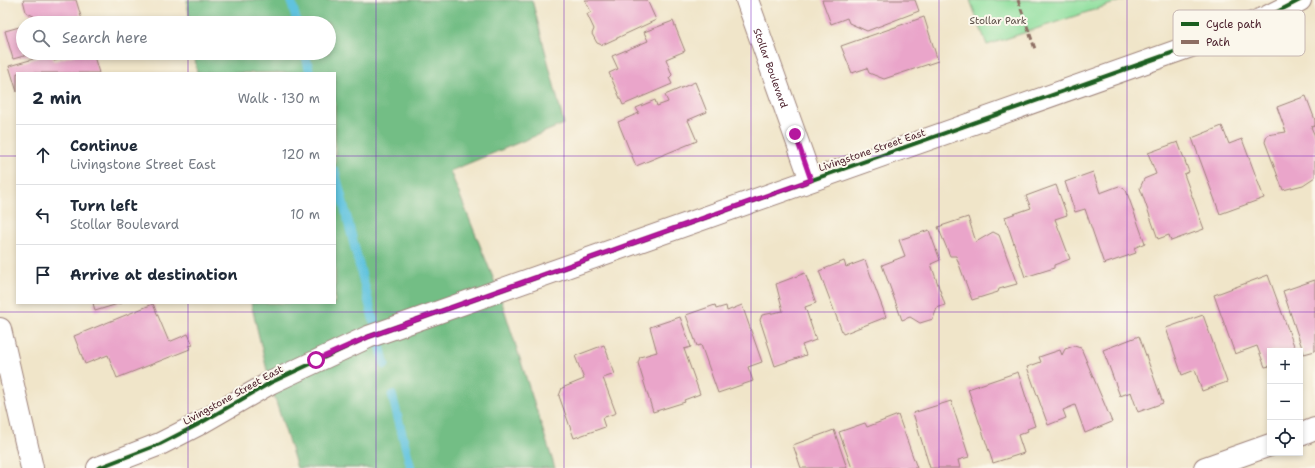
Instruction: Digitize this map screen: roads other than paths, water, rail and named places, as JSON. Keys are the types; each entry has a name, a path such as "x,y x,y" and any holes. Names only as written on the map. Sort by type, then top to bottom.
{"street":[{"name":"Stollar Boulevard","path":"748,0 811,180"},
{"name":"Livingstone Street East","path":"1281,10 1300,0"},
{"name":"Livingstone Street East","path":"98,468 160,444 197,425 270,383 368,337 1173,52"},
{"path":"0,329 32,468"},
{"path":"1303,433 1315,429"},
{"path":"1205,468 1267,446"}],"waterway":[{"path":"291,0 295,16"},
{"path":"307,60 310,72"},
{"path":"336,175 385,365"},
{"path":"392,395 411,468"}],"park label":[{"name":"Stollar Park","path":"998,20"}]}
